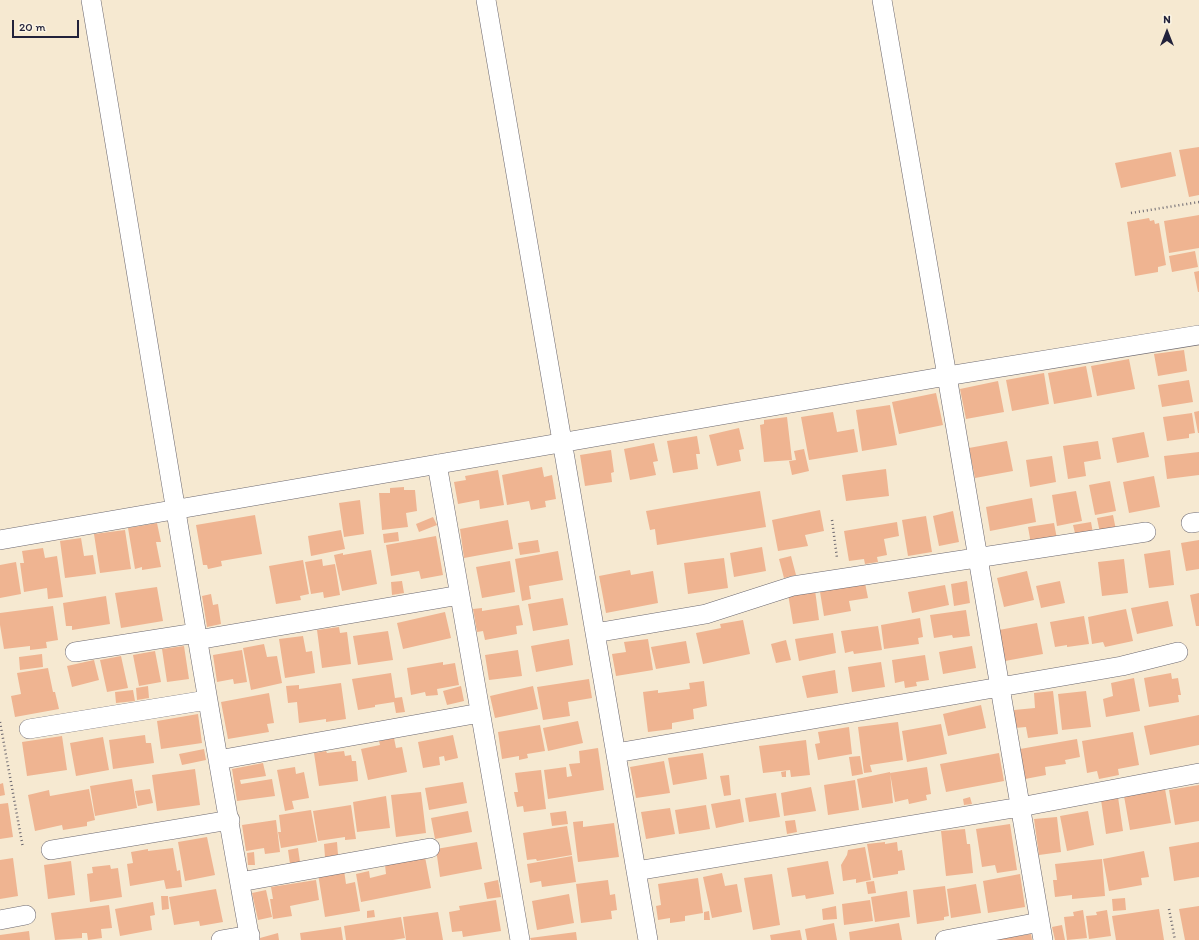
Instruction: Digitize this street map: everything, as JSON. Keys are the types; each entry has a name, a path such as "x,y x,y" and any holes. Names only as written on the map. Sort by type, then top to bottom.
{"street":[{"path":"91,0 207,700 230,820 250,938 220,940"},
{"path":"486,0 648,940"},
{"path":"882,0 1041,931 945,940"},
{"path":"0,540 947,376 1199,335"},
{"path":"437,464 520,940"},
{"path":"595,633 706,614 793,586 1146,532"},
{"path":"75,652 197,637 460,595"},
{"path":"616,753 1122,666 1178,652"},
{"path":"29,729 207,700"},
{"path":"218,760 480,713"},
{"path":"636,871 1020,807 1199,773"},
{"path":"51,850 230,820"},
{"path":"240,882 430,848"},
{"path":"0,920 26,915"}],"path":[{"path":"1131,213 1199,202"},
{"path":"832,520 841,579"},
{"path":"0,722 23,848"},
{"path":"1169,909 1175,940"}],"building":[{"path":"1199,147 1199,195 1189,197 1179,150"},
{"path":"1171,152 1176,176 1121,188 1115,163"},
{"path":"1199,215 1199,248 1169,253 1164,221"},
{"path":"1149,218 1150,221 1154,220 1155,224 1159,223 1166,265 1158,267 1158,272 1135,276 1127,222"},
{"path":"1195,251 1198,267 1172,272 1169,256"},
{"path":"1199,271 1199,292 1198,292 1194,272"},
{"path":"1184,350 1187,371 1158,376 1154,354"},
{"path":"1129,359 1135,389 1097,396 1091,366"},
{"path":"1086,366 1092,397 1054,404 1048,373"},
{"path":"1044,373 1049,404 1012,411 1006,380"},
{"path":"1189,380 1193,402 1162,407 1158,385"},
{"path":"998,381 1004,412 966,419 960,389"},
{"path":"936,393 943,425 899,434 892,402"},
{"path":"890,405 897,445 862,451 856,410"},
{"path":"1199,411 1199,433 1198,433 1194,412"},
{"path":"833,412 837,432 854,429 858,452 809,460 801,417"},
{"path":"1192,413 1195,433 1189,434 1189,438 1167,441 1163,417"},
{"path":"787,417 792,460 764,462 760,425 764,424 764,420"},
{"path":"739,428 744,449 739,450 741,461 717,466 709,435"},
{"path":"1144,432 1149,457 1117,463 1112,438"},
{"path":"697,436 700,454 696,454 698,469 673,473 667,441"},
{"path":"1007,441 1013,471 975,478 969,448"},
{"path":"1098,441 1101,459 1084,462 1086,476 1068,479 1063,446"},
{"path":"654,443 658,461 653,462 656,475 630,480 624,449"},
{"path":"804,449 809,471 792,475 789,461 796,460 794,451"},
{"path":"611,450 614,472 611,473 612,482 585,486 580,455"},
{"path":"1199,452 1199,475 1167,479 1164,456"},
{"path":"1052,456 1056,482 1030,487 1026,460"},
{"path":"542,467 544,477 552,475 556,499 545,501 546,507 531,510 529,501 507,505 502,475"},
{"path":"886,469 889,496 846,501 842,475"},
{"path":"498,470 504,505 480,509 479,500 458,504 454,482 466,480 465,476"},
{"path":"1154,476 1160,507 1129,513 1123,482"},
{"path":"1110,481 1116,511 1095,515 1089,485"},
{"path":"404,487 404,490 415,490 417,511 406,513 408,527 382,530 379,493 390,493 390,488"},
{"path":"760,491 766,527 657,545 655,529 650,530 646,511"},
{"path":"1076,491 1082,521 1057,526 1052,495"},
{"path":"1032,498 1036,522 990,531 986,507"},
{"path":"360,500 364,534 344,537 339,503"},
{"path":"820,510 824,531 805,535 808,546 778,551 772,520"},
{"path":"953,511 959,542 939,546 933,516"},
{"path":"255,515 262,554 221,561 222,566 208,569 207,565 203,565 196,525"},
{"path":"1113,515 1116,530 1100,533 1097,518"},
{"path":"926,516 932,552 908,556 902,520"},
{"path":"433,517 437,525 419,532 416,524"},
{"path":"508,520 513,549 464,558 460,529"},
{"path":"897,522 899,536 884,539 887,555 877,557 878,562 865,564 864,559 849,561 844,531"},
{"path":"1091,522 1093,533 1076,537 1073,525"},
{"path":"157,523 161,542 156,542 161,567 142,570 142,567 135,569 128,528"},
{"path":"1054,523 1057,539 1031,544 1028,527"},
{"path":"125,530 131,569 100,573 94,534"},
{"path":"341,530 345,549 311,556 308,536"},
{"path":"398,532 399,541 384,543 383,534"},
{"path":"436,536 443,575 421,579 419,571 391,576 386,545"},
{"path":"81,538 84,556 93,555 96,574 65,578 60,541"},
{"path":"538,540 540,552 520,555 518,543"},
{"path":"1199,540 1199,569 1186,571 1181,543"},
{"path":"762,547 766,571 734,577 730,553"},
{"path":"43,548 45,558 57,556 63,597 48,599 47,588 24,592 20,563 24,563 22,551"},
{"path":"371,550 377,584 342,591 334,555 343,553 343,555"},
{"path":"1170,550 1174,585 1149,588 1144,554"},
{"path":"558,551 563,580 529,586 531,599 522,601 515,559"},
{"path":"791,556 796,575 784,578 779,559"},
{"path":"724,558 728,588 688,594 684,563"},
{"path":"322,559 323,566 335,564 340,595 324,598 323,592 311,594 305,562"},
{"path":"1124,559 1128,593 1102,596 1098,562"},
{"path":"303,560 309,594 300,596 301,600 276,604 269,566"},
{"path":"510,561 515,592 482,598 476,567"},
{"path":"16,562 21,594 0,598 0,565"},
{"path":"630,570 631,575 653,571 658,603 606,613 599,576"},
{"path":"1027,571 1034,600 1004,607 997,578"},
{"path":"402,581 404,593 392,595 391,582"},
{"path":"967,581 970,603 954,606 951,584"},
{"path":"1060,581 1065,603 1041,608 1036,586"},
{"path":"865,583 868,598 849,601 851,611 824,616 820,592"},
{"path":"945,585 949,605 912,613 908,592"},
{"path":"157,587 163,621 121,628 115,593"},
{"path":"815,590 819,620 793,624 788,594"},
{"path":"1199,593 1199,626 1196,626 1190,595"},
{"path":"211,594 213,605 218,604 221,624 207,627 202,596"},
{"path":"106,596 110,624 72,630 72,626 66,626 63,603"},
{"path":"563,598 568,625 533,631 528,604"},
{"path":"1168,601 1173,626 1137,634 1131,608"},
{"path":"519,605 523,625 516,626 517,634 485,640 483,631 477,632 473,609 482,608 482,611"},
{"path":"53,606 58,640 46,642 47,648 30,650 30,646 4,649 0,625 0,613"},
{"path":"1126,609 1133,641 1105,647 1103,642 1092,644 1088,617"},
{"path":"966,610 970,636 953,638 952,635 934,638 930,615"},
{"path":"445,612 451,638 403,649 397,623"},
{"path":"1084,616 1089,644 1055,647 1050,622"},
{"path":"920,618 923,637 918,638 919,644 884,649 881,625"},
{"path":"743,620 750,654 703,664 696,633 721,628 720,624"},
{"path":"1037,623 1043,654 1005,661 999,630"},
{"path":"878,626 882,650 854,654 853,651 845,653 841,631"},
{"path":"339,627 340,633 347,632 351,664 322,668 317,630"},
{"path":"388,631 393,660 358,665 353,636"},
{"path":"833,633 836,653 799,661 795,639"},
{"path":"303,636 306,652 312,651 315,673 285,678 279,639"},
{"path":"569,639 573,665 536,672 531,646"},
{"path":"648,639 653,670 616,676 612,654 626,652 624,642"},
{"path":"786,640 791,660 776,663 771,644"},
{"path":"686,641 690,663 656,669 651,647"},
{"path":"264,644 267,657 277,656 282,683 251,690 243,648"},
{"path":"184,646 189,679 167,682 162,649"},
{"path":"972,646 976,668 943,674 939,652"},
{"path":"242,650 247,682 234,684 233,679 217,682 213,655"},
{"path":"518,650 522,676 489,680 485,655"},
{"path":"155,651 161,682 139,686 133,655"},
{"path":"42,654 43,667 20,670 19,657"},
{"path":"925,655 929,680 916,682 917,686 905,688 904,681 895,683 892,660"},
{"path":"121,656 128,688 107,692 100,660"},
{"path":"94,660 99,680 72,687 67,666"},
{"path":"443,662 443,665 455,663 459,685 437,689 438,695 426,696 425,692 411,695 407,668"},
{"path":"881,662 885,687 852,692 848,667"},
{"path":"48,668 53,692 55,692 59,709 15,717 11,696 21,694 17,673"},
{"path":"835,670 838,693 807,698 802,676"},
{"path":"391,673 395,698 402,697 405,712 396,713 394,702 358,710 352,679"},
{"path":"1171,673 1172,679 1178,678 1181,695 1178,695 1179,702 1149,707 1144,678"},
{"path":"1134,678 1140,711 1106,717 1103,699 1113,696 1111,683"},
{"path":"589,679 592,698 568,702 570,716 543,720 537,687"},
{"path":"704,681 707,706 693,709 694,719 672,723 672,729 648,732 643,692 658,690 658,693 690,689 689,683"},
{"path":"341,683 346,719 326,722 326,719 299,723 297,702 288,703 286,686 299,685 299,689"},
{"path":"148,686 149,698 137,700 136,688"},
{"path":"461,686 464,701 447,705 443,691"},
{"path":"533,686 538,709 495,718 490,696"},
{"path":"133,690 135,701 116,703 115,692"},
{"path":"1053,691 1058,734 1028,738 1026,727 1015,728 1014,710 1035,708 1034,693"},
{"path":"1086,691 1091,727 1062,730 1058,694"},
{"path":"269,693 274,723 267,724 269,732 228,739 221,702"},
{"path":"981,705 986,728 948,736 943,714"},
{"path":"198,714 202,743 161,749 157,721"},
{"path":"1199,715 1199,745 1150,755 1144,726"},
{"path":"578,721 583,743 548,751 543,728"},
{"path":"898,722 903,760 870,765 872,772 864,773 858,727"},
{"path":"941,724 947,754 907,762 902,731"},
{"path":"540,725 545,751 527,754 528,758 519,760 519,756 502,759 498,732"},
{"path":"849,727 852,754 818,760 815,744 820,743 818,732"},
{"path":"1133,732 1139,765 1118,769 1119,775 1099,779 1097,771 1087,773 1082,741"},
{"path":"145,735 146,743 151,743 154,763 113,769 109,740"},
{"path":"453,735 458,758 445,761 444,756 439,757 440,765 423,768 418,742"},
{"path":"62,736 67,770 27,776 22,742"},
{"path":"103,737 109,770 76,776 70,743"},
{"path":"394,738 396,748 402,747 407,772 368,780 361,749 380,745 379,741"},
{"path":"1077,739 1080,757 1065,760 1066,764 1045,767 1046,775 1025,779 1020,749"},
{"path":"806,740 810,775 791,777 790,770 763,773 759,746"},
{"path":"598,748 604,790 548,799 544,770 566,767 567,777 572,776 569,764 580,763 579,751"},
{"path":"204,749 206,760 182,765 179,754"},
{"path":"326,751 327,753 344,751 345,756 351,755 352,761 356,761 358,781 319,786 314,753"},
{"path":"703,753 707,779 673,785 668,758"},
{"path":"999,753 1004,781 946,792 940,764"},
{"path":"860,756 863,774 852,776 849,757"},
{"path":"664,761 670,793 636,798 630,767"},
{"path":"263,763 266,776 240,780 241,784 272,779 275,796 237,801 232,769"},
{"path":"295,767 296,774 304,772 309,798 292,801 294,809 285,811 277,770"},
{"path":"927,767 931,794 926,795 927,800 909,804 908,799 895,802 890,773"},
{"path":"195,769 200,805 157,811 152,775"},
{"path":"541,770 546,809 524,812 523,806 517,807 514,792 518,792 515,773"},
{"path":"786,771 786,777 782,777 781,772"},
{"path":"890,772 893,803 862,808 857,779"},
{"path":"729,775 731,795 724,796 720,776"},
{"path":"132,779 137,808 95,816 90,786"},
{"path":"855,780 859,810 828,815 824,785"},
{"path":"463,782 467,803 429,810 425,788"},
{"path":"3,783 5,795 0,796 0,784"},
{"path":"1199,785 1199,821 1175,825 1169,790"},
{"path":"811,787 816,811 784,816 781,793"},
{"path":"89,789 95,820 87,822 87,826 63,830 62,825 35,831 28,795 49,790 50,796"},
{"path":"150,789 153,803 138,806 135,791"},
{"path":"1165,789 1171,823 1130,830 1124,796"},
{"path":"421,792 426,833 396,837 391,795"},
{"path":"776,793 780,817 749,822 745,798"},
{"path":"386,796 390,828 357,832 353,802"},
{"path":"970,797 972,804 964,805 963,799"},
{"path":"1118,797 1123,831 1106,834 1101,800"},
{"path":"740,799 744,822 716,828 711,804"},
{"path":"8,803 13,837 0,839 0,804"},
{"path":"351,805 356,839 345,840 345,837 318,841 313,811"},
{"path":"706,805 710,829 679,834 675,810"},
{"path":"670,808 675,834 646,839 641,812"},
{"path":"311,810 317,842 281,848 278,832 281,832 279,815"},
{"path":"468,811 472,832 435,839 431,818"},
{"path":"566,811 568,824 552,826 550,813"},
{"path":"1088,811 1094,845 1067,851 1060,816"},
{"path":"1057,817 1061,852 1039,855 1034,819"},
{"path":"276,820 280,852 265,854 264,848 246,851 242,825"},
{"path":"795,820 797,832 787,834 785,821"},
{"path":"583,821 583,827 614,823 619,857 578,862 573,822"},
{"path":"1010,824 1017,870 997,873 995,865 982,867 976,829"},
{"path":"567,826 572,855 537,861 536,859 527,860 523,833"},
{"path":"965,829 967,844 970,844 973,873 946,876 941,831"},
{"path":"207,837 215,875 185,881 178,842"},
{"path":"337,842 338,855 325,857 324,844"},
{"path":"477,842 482,869 440,877 436,849"},
{"path":"885,842 885,844 897,842 898,851 902,850 905,870 898,871 898,874 873,878 867,844"},
{"path":"1199,842 1199,877 1174,881 1169,847"},
{"path":"865,847 871,880 856,883 856,879 843,881 841,865 847,855 848,850"},
{"path":"173,848 177,871 180,870 182,887 166,889 164,880 130,886 127,864 133,863 131,852 148,849 148,851"},
{"path":"298,848 300,862 290,864 288,850"},
{"path":"1144,851 1149,877 1141,878 1142,885 1109,891 1103,859"},
{"path":"254,852 255,865 248,865 247,853"},
{"path":"572,856 576,882 542,887 541,881 530,883 527,864"},
{"path":"425,857 431,888 361,902 356,874 369,871 370,878 386,874 385,865"},
{"path":"13,858 18,896 0,899 0,860"},
{"path":"1102,859 1105,896 1072,899 1072,895 1055,897 1053,880 1057,880 1055,864"},
{"path":"71,861 75,895 48,899 44,865"},
{"path":"828,861 834,894 806,899 805,895 792,897 787,868"},
{"path":"110,865 111,869 118,868 122,897 90,902 87,874 93,873 92,867"},
{"path":"344,870 346,884 355,882 360,911 325,917 318,874"},
{"path":"722,873 725,886 737,884 742,912 712,918 703,877"},
{"path":"772,874 780,925 753,930 744,878"},
{"path":"1020,874 1025,907 988,913 983,881"},
{"path":"698,878 703,913 685,916 685,921 670,923 670,918 658,920 656,906 661,905 658,884"},
{"path":"316,880 319,900 290,906 292,916 273,919 270,899 273,899 271,887"},
{"path":"498,880 501,897 487,899 484,883"},
{"path":"608,880 610,895 615,894 617,910 611,911 612,919 581,923 576,884"},
{"path":"874,881 876,893 868,894 866,882"},
{"path":"976,884 981,913 951,918 947,889"},
{"path":"945,886 949,916 944,917 944,920 917,924 913,890"},
{"path":"216,889 223,922 200,926 199,921 174,925 169,897"},
{"path":"266,890 272,917 258,920 252,893"},
{"path":"907,891 910,917 875,922 871,897"},
{"path":"569,894 574,923 537,930 532,901"},
{"path":"161,896 168,896 169,909 162,910"},
{"path":"1125,898 1126,910 1113,911 1112,899"},
{"path":"496,900 501,931 463,937 462,931 452,932 449,912 460,910 459,906"},
{"path":"870,900 873,921 844,925 842,904"},
{"path":"153,902 155,915 150,916 152,930 120,936 115,909"},
{"path":"109,905 112,928 101,929 102,938 88,940 87,933 82,933 82,938 55,940 51,913"},
{"path":"836,906 837,919 823,920 822,909"},
{"path":"1199,906 1199,940 1185,940 1179,909"},
{"path":"1159,909 1164,940 1116,940 1112,916"},
{"path":"374,910 375,917 367,918 367,911"},
{"path":"1083,910 1087,938 1067,940 1064,917 1074,916 1073,912"},
{"path":"1107,910 1111,936 1089,939 1086,916 1097,915 1096,912"},
{"path":"709,911 710,920 704,920 704,912"},
{"path":"438,912 443,940 406,940 403,917"},
{"path":"401,917 405,938 393,940 346,940 344,926"},
{"path":"834,923 837,940 807,940 805,929"},
{"path":"899,923 902,940 850,940 849,932"},
{"path":"1062,925 1065,940 1055,940 1052,927"},
{"path":"341,927 343,940 301,940 300,933"},
{"path":"800,930 802,940 771,940 770,935"},
{"path":"29,931 30,940 0,940 0,935"},
{"path":"576,932 577,940 531,940 530,938"},
{"path":"278,933 279,940 260,940 260,938"},
{"path":"1031,934 1032,940 997,940 997,939"}]}
